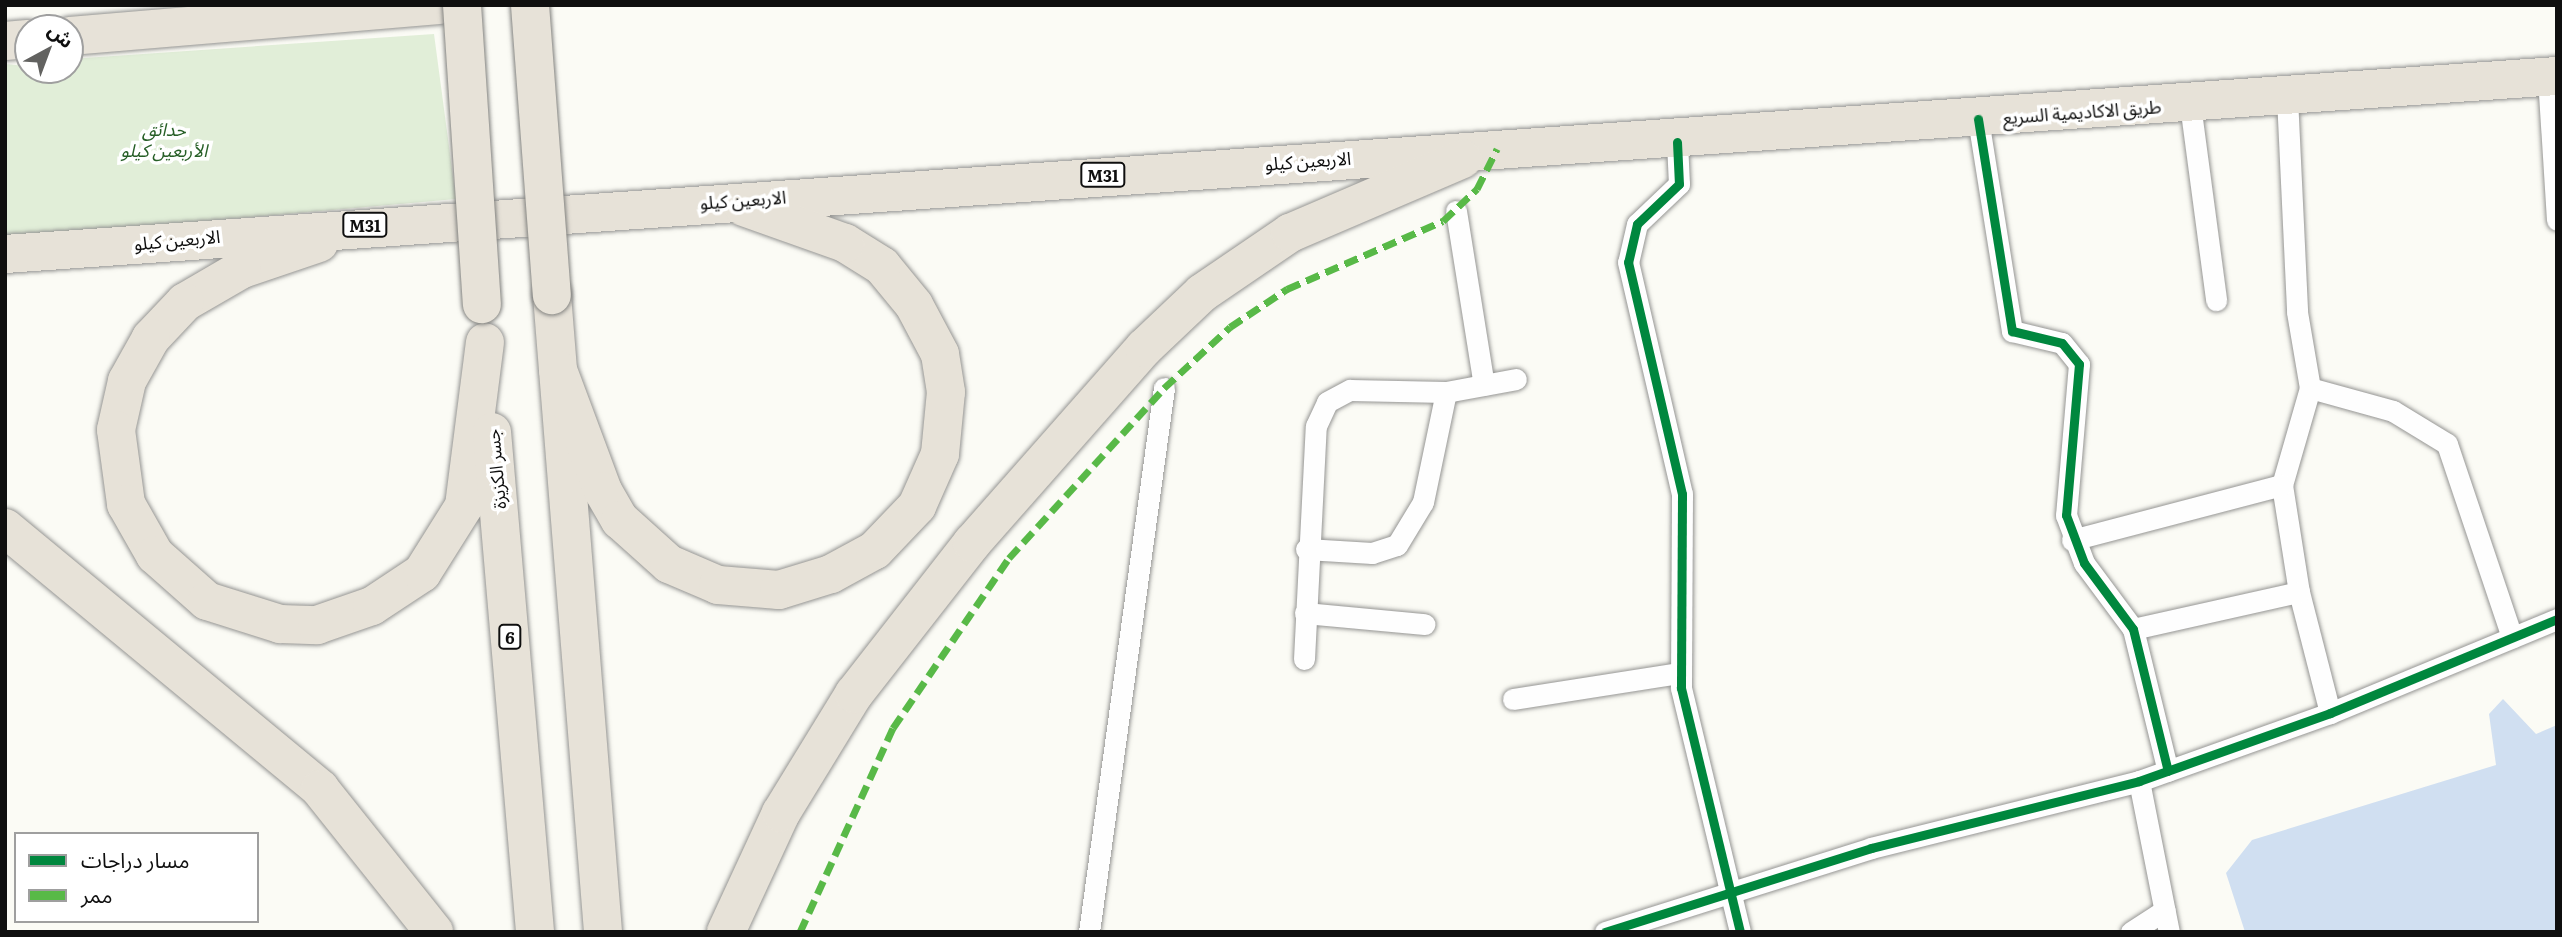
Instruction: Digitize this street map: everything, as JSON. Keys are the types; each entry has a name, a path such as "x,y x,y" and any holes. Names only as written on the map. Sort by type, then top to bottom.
{"highway":[{"path":"230,5 347,15"},
{"path":"84,35 347,15 439,5"},
{"name":"جسر الكزيزة","path":"462,5 482,304 535,932"},
{"path":"530,5 603,932"},
{"name":"طريق الاكاديمية السريع","path":"1480,150 1677,142 2553,76"},
{"path":"726,932 781,813 854,694 954,564 1144,348 1202,293 1290,233 1480,150"},
{"name":"الاربعين كيلو","path":"5,254 378,223 1480,150"},
{"path":"558,370 590,460 620,520 643,544 693,576 718,585 779,590 855,563 897,531 930,480 945,425 940,354 928,329 882,266 845,243 725,202"},
{"path":"378,223 211,284 151,338 127,381 116,430 125,504 155,555 207,601 280,624 344,618 397,592 449,537 464,506 485,342"},
{"path":"5,528 320,789 434,932"}],"street":[{"path":"2553,76 2557,220"},
{"path":"2287,97 2297,312 2310,388 2283,485 2298,592 2330,713"},
{"path":"2190,104 2216,300"},
{"path":"1978,119 2012,331 2062,343 2079,364 2066,489 2072,540 2133,629 2168,771"},
{"path":"1677,142 1679,184 1637,224 1628,262 1682,494 1679,673 1740,932"},
{"path":"1456,211 1484,385"},
{"path":"1304,659 1306,549 1316,426 1327,402 1350,390 1446,391 1516,379"},
{"path":"1089,932 1164,388"},
{"path":"2310,388 2393,411 2447,444 2512,637"},
{"path":"1306,549 1372,553 1397,545 1423,502 1446,391"},
{"path":"2072,540 2283,485"},
{"path":"2133,629 2298,592"},
{"path":"1305,613 1424,624"},
{"path":"1605,932 1871,848 2139,781 2330,713 2557,619"},
{"path":"1513,699 1679,673"},
{"path":"2139,781 2169,932"},
{"path":"2131,932 2165,910"}],"green space":[{"name":"حدائق الأربعين كيلو","path":"434,34 456,199 5,239 5,64 14,65 14,84 84,84 84,58"}],"water":[{"path":"2503,699 2536,734 2557,725 2557,932 2245,932 2226,873 2252,840 2496,765 2489,714"}],"marked path":[{"path":"800,932 893,728 1009,558 1164,388 1230,327 1287,289 1443,221 1477,189 1497,149"}],"cycle path":[{"path":"1978,119 2012,331 2062,343 2079,364 2066,515 2084,563 2133,629 2168,771"},
{"path":"1677,142 1679,184 1637,224 1628,262 1682,494 1681,688 1740,932"},
{"path":"1605,932 1871,848 2139,781 2330,713 2557,619"}]}
